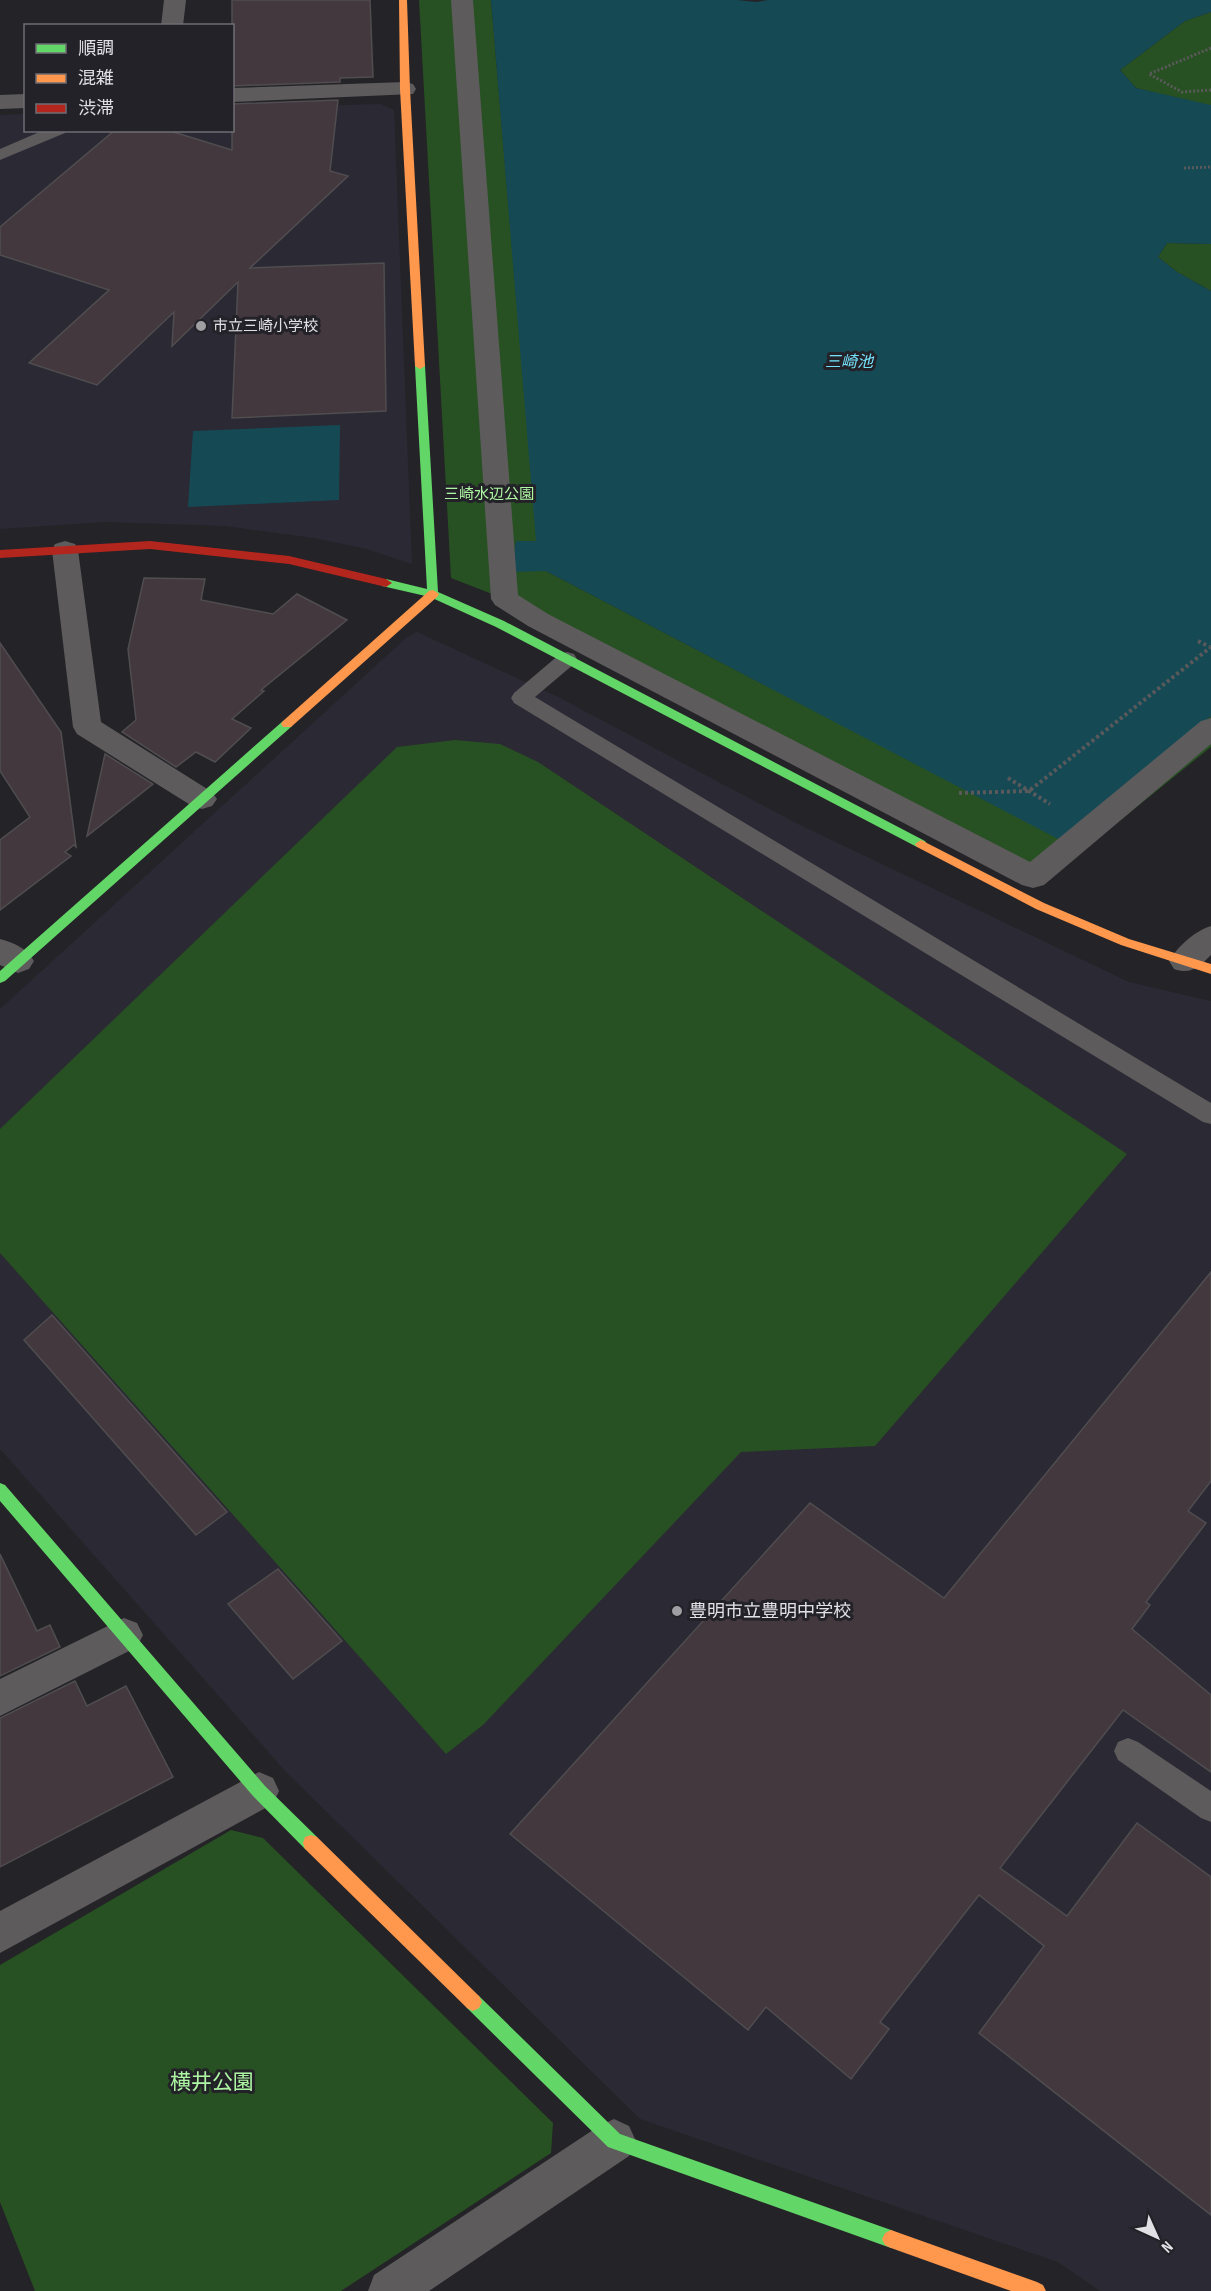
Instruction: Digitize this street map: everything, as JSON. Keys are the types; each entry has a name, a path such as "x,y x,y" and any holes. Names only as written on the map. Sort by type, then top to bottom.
{"street":[{"path":"172,24 175,0"},
{"path":"403,0 405,89 433,594"},
{"path":"462,0 505,599 538,620 1033,877 1211,728"},
{"path":"234,94 405,89"},
{"path":"0,102 24,101"},
{"path":"0,554 150,545 289,560 433,594 500,624 1040,906 1125,942 1198,965 1211,938"},
{"path":"65,550 87,727 202,799"},
{"path":"6,963 202,799 433,594"},
{"path":"0,1490 259,1791 614,2141 1037,2291"},
{"path":"0,1698 124,1635"},
{"path":"0,1933 259,1791"},
{"path":"390,2291 614,2141"}],"lane":[{"path":"0,155 54,132"},
{"path":"567,659 521,698 1211,1115"},
{"path":"1128,1751 1211,1808"}],"path":[{"path":"1211,48 1149,74 1182,92 1211,90"},
{"path":"1184,168 1211,167"},
{"path":"971,793 1029,791 1211,647 1198,641"},
{"path":"1008,778 1050,804"}],"shaded area":[{"name":"市立三崎小学校","path":"381,104 394,110 412,564 367,549 314,538 225,526 105,522 0,529 0,115 24,114 24,132 234,132 234,108"},
{"name":"豊明市立豊明中学校","path":"417,632 558,697 798,824 1129,982 1211,1001 1211,2291 1100,2291 1058,2262 640,2119 286,1772 0,1449 0,1009 406,638"}],"green space":[{"name":"三崎水辺公園","path":"419,0 491,0 537,541 516,542 511,571 546,571 1064,841 1211,716 1211,747 1050,877 505,599 451,578"},
{"path":"1211,12 1211,106 1136,88 1120,70 1185,21"},
{"path":"1167,243 1211,244 1211,291 1177,272 1158,257"},
{"path":"455,740 500,744 538,762 1127,1154 875,1446 741,1452 483,1725 446,1754 0,1253 0,1129 397,747"},
{"name":"横井公園","path":"231,1830 263,1838 553,2123 551,2153 341,2291 35,2291 0,2202 0,1965"}],"water":[{"name":"三崎池","path":"491,0 737,0 756,2 768,0 1211,0 1211,12 1185,21 1120,70 1136,88 1211,105 1211,244 1167,243 1158,257 1177,272 1211,291 1211,716 1064,842 546,571 511,572 516,541 536,541"},
{"path":"340,425 339,500 188,507 193,431"}],"building":[{"path":"232,0 370,0 373,77 340,78 340,82 234,86 234,24 232,24"},
{"path":"338,100 330,171 348,176 250,268 384,263 386,411 232,418 238,282 172,346 174,312 97,385 29,363 109,290 0,255 0,227 113,132 174,132 232,150 234,104"},
{"path":"144,578 205,579 201,600 273,614 297,594 347,620 261,690 264,691 232,719 251,728 215,762 196,752 176,767 122,732 136,720 128,649"},
{"path":"0,643 61,732 76,847 74,845 65,852 71,856 0,910 0,840 30,817 0,771"},
{"path":"105,754 153,784 87,836"},
{"path":"1211,1272 1211,1481 1188,1511 1206,1523 1146,1602 1150,1605 1132,1629 1211,1695 1211,1772 1123,1710 1000,1868 1067,1916 1137,1823 1211,1877 1211,2215 979,2033 1044,1946 979,1895 880,2022 889,2029 851,2079 766,2007 748,2030 510,1834 810,1503 944,1598"},
{"path":"52,1315 227,1512 196,1535 24,1340"},
{"path":"0,1554 37,1631 50,1625 60,1647 0,1676"},
{"path":"278,1569 342,1641 293,1679 228,1604"},
{"path":"75,1681 87,1706 126,1686 173,1777 0,1867 0,1718"}],"traffic: fast":[{"path":"420,366 433,594"},
{"path":"386,583 433,594 500,624 921,844"},
{"path":"0,978 287,724"},
{"path":"0,1490 259,1791 311,1843"},
{"path":"473,2002 614,2141 891,2239"}],"traffic: slow":[{"path":"403,0 405,89 420,366"},
{"path":"287,724 433,594"},
{"path":"921,844 1040,906 1125,942 1211,969"},
{"path":"311,1843 473,2002"},
{"path":"891,2239 1037,2291"}],"traffic: jam":[{"path":"0,554 150,545 289,560 386,583"}],"place":[{"name":"市立三崎小学校","path":"201,326"},
{"name":"豊明市立豊明中学校","path":"677,1611"}]}
